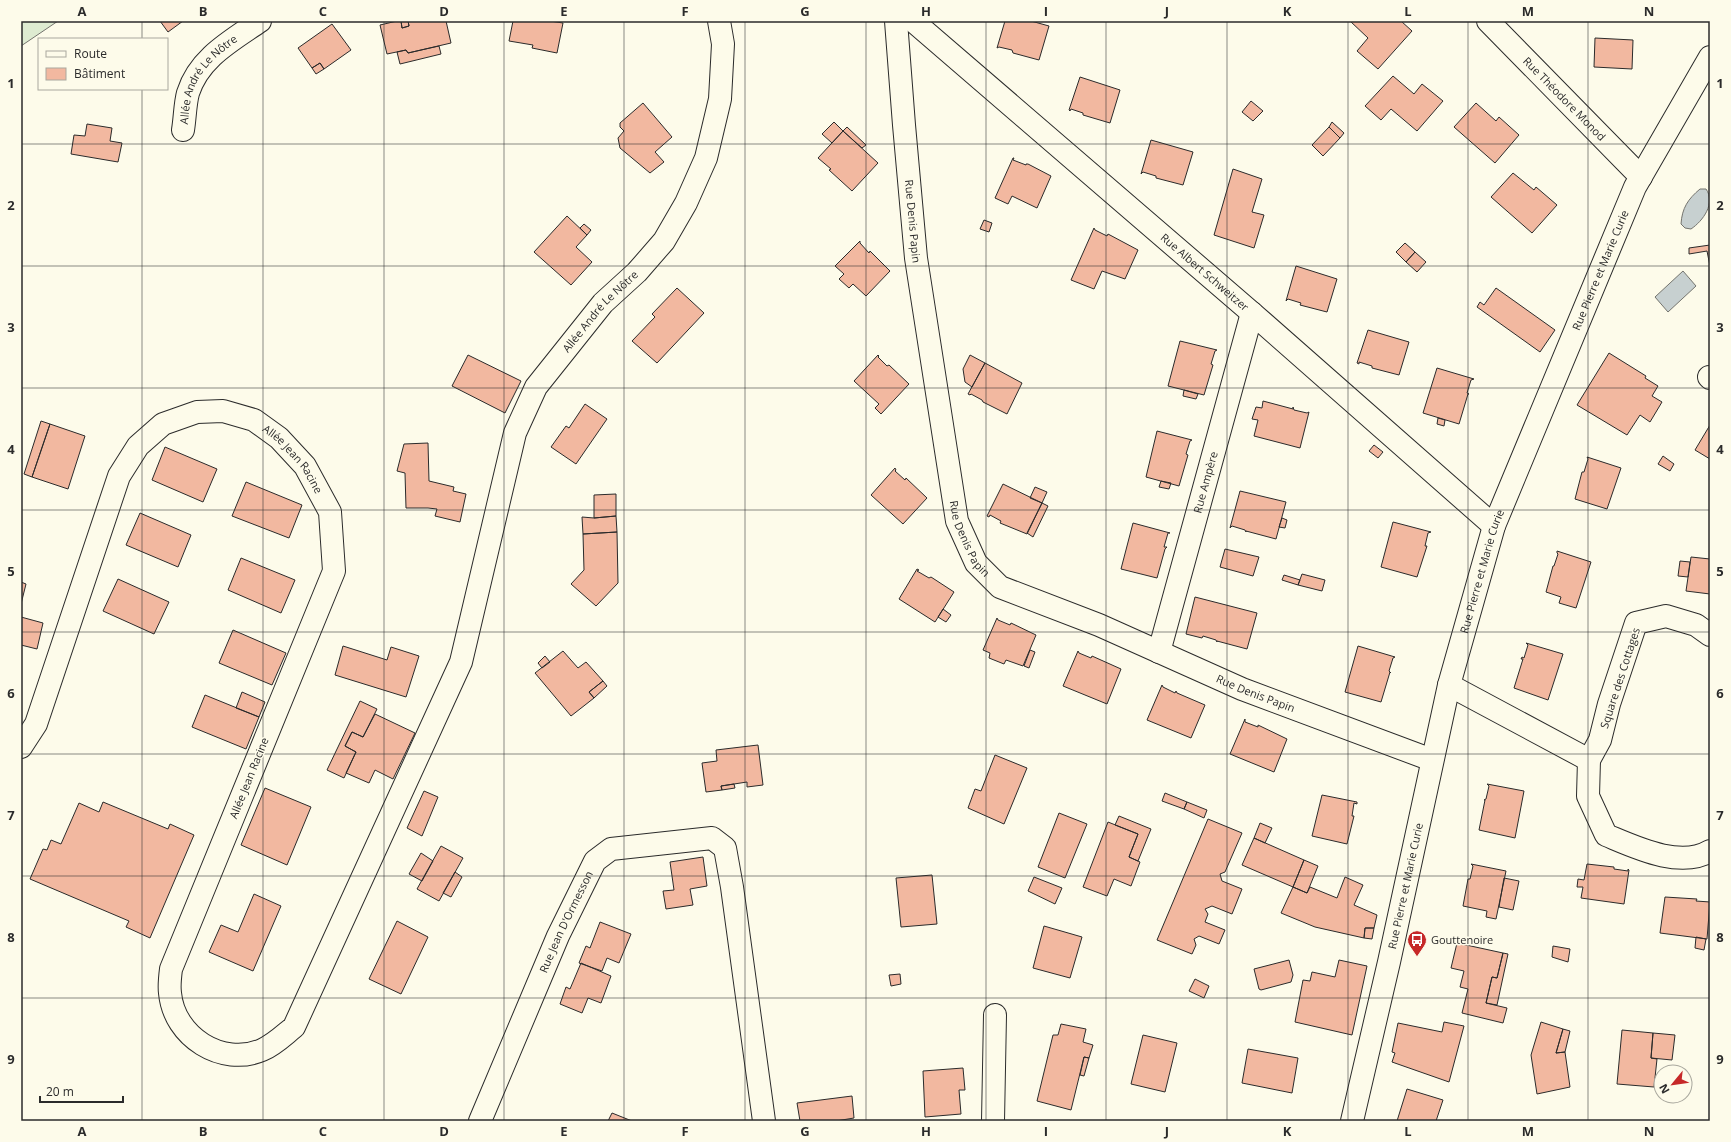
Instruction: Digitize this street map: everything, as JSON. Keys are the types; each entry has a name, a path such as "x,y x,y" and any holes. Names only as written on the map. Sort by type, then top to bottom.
{"street":[{"name":"Allée André Le Nôtre","path":"184,130 188,94 196,73 220,49 260,21"},
{"name":"Allée André Le Nôtre","path":"476,605 515,433 536,387 603,303 637,272 664,240 686,203 706,158 720,99 723,44 719,21"},
{"name":"Rue Denis Papin","path":"896,21 916,258 957,521 976,563 1000,586 1099,625 1242,689 1432,760"},
{"name":"Rue Albert Schweitzer","path":"913,21 1252,313 1494,526"},
{"name":"Rue Théodore Monod","path":"1488,21 1641,177"},
{"name":"Rue Pierre et Marie Curie","path":"1352,1121 1449,685 1494,526 1635,187 1710,56"},
{"name":"Rue Ampère","path":"1159,652 1252,313"},
{"name":"Allée Jean Racine","path":"21,747 36,724 119,476 138,446 163,424 197,412 223,411 254,420 279,438 306,466 330,512 334,571 170,969 170,994 176,1014 187,1032 204,1047 221,1054 242,1056 262,1050 277,1041 294,1027 461,662 476,605"},
{"name":"Square des Cottages","path":"1710,636 1696,625 1666,616 1636,623 1609,704 1600,740 1589,760 1588,796 1606,835 1640,850 1678,858 1702,856 1710,851"},
{"path":"1449,685 1589,760"},
{"name":"Rue Jean D'Ormesson","path":"480,1121 558,936 595,861 611,849 712,838 725,848 732,887 764,1121"},
{"path":"993,1121 995,1015"}],"green space":[{"path":"21,21 58,21 21,46"}],"shaded area":[{"path":"1700,189 1706,189 1709,194 1709,206 1704,217 1696,226 1691,229 1685,228 1681,224 1684,209 1692,196"},
{"path":"1683,271 1696,286 1668,312 1655,297"}],"building":[{"path":"160,21 183,21 168,32"},
{"path":"401,21 402,28 409,26 408,21 446,21 451,43 408,53 406,50 387,54 380,25"},
{"path":"401,21 408,21 409,26 402,28"},
{"path":"513,21 550,21 563,23 557,53 532,48 533,45 509,41"},
{"path":"1005,21 1031,21 1049,26 1039,60 1013,53 1012,50 999,47 997,48"},
{"path":"1350,21 1401,21 1412,31 1378,69 1357,51 1368,38"},
{"path":"332,24 351,50 324,69 320,63 312,68 298,48"},
{"path":"1595,38 1633,40 1632,69 1594,67"},
{"path":"439,46 441,54 400,64 397,52 406,50 408,53"},
{"path":"320,63 324,69 316,74 312,68"},
{"path":"1393,76 1414,94 1422,84 1443,101 1417,131 1391,109 1381,120 1365,106"},
{"path":"1080,77 1120,90 1110,123 1083,115 1083,113 1071,109 1070,111 1069,110"},
{"path":"1251,101 1263,111 1253,121 1242,112"},
{"path":"643,103 672,137 655,152 664,162 650,173 620,148 618,138 624,131 620,127 620,123"},
{"path":"1476,103 1496,121 1499,117 1519,135 1495,163 1454,127"},
{"path":"834,122 843,131 832,143 822,134"},
{"path":"1332,122 1344,133 1340,138 1329,127"},
{"path":"87,124 112,128 110,141 122,143 118,162 71,154 74,135 85,136"},
{"path":"847,127 866,145 862,148 843,131"},
{"path":"1329,127 1340,138 1323,156 1312,145"},
{"path":"843,131 878,163 852,191 818,158"},
{"path":"1151,140 1193,152 1183,185 1156,178 1156,176 1143,172 1141,174"},
{"path":"1013,158 1013,160 1026,165 1028,164 1051,176 1037,208 1012,196 1008,204 995,198"},
{"path":"1233,169 1262,179 1252,212 1264,215 1254,248 1214,235"},
{"path":"1513,173 1534,190 1536,187 1557,205 1532,233 1491,197"},
{"path":"567,216 587,235 576,247 592,262 571,285 534,252"},
{"path":"984,220 992,223 989,232 980,229"},
{"path":"584,224 591,230 587,235 580,228"},
{"path":"1094,228 1107,236 1108,234 1138,250 1125,279 1102,271 1094,289 1071,280"},
{"path":"860,241 869,253 870,251 890,271 866,296 853,284 849,288 839,279 844,274 835,266"},
{"path":"1405,243 1415,252 1406,262 1396,252"},
{"path":"1710,245 1710,266 1707,251 1689,254 1689,248"},
{"path":"1415,252 1426,262 1417,272 1406,262"},
{"path":"1296,266 1337,279 1327,312 1300,305 1301,303 1288,299 1286,301"},
{"path":"677,288 704,313 657,363 632,341 655,317 652,314"},
{"path":"1496,288 1555,330 1540,352 1477,307 1480,302 1484,305"},
{"path":"1368,330 1409,342 1399,375 1372,368 1372,366 1359,362 1359,364 1357,363"},
{"path":"1180,341 1217,350 1215,351 1211,364 1213,365 1204,395 1168,386"},
{"path":"1609,353 1646,376 1645,378 1658,386 1652,396 1662,402 1650,422 1640,415 1627,435 1577,405"},
{"path":"468,355 521,381 505,413 452,386"},
{"path":"878,355 878,357 887,366 889,365 909,384 881,414 875,408 879,404 854,381"},
{"path":"970,355 985,363 972,387 965,382 963,369"},
{"path":"985,363 1022,383 1007,414 971,394 968,394"},
{"path":"1437,368 1474,379 1471,380 1467,393 1469,394 1459,424 1423,413"},
{"path":"1184,390 1198,394 1196,399 1183,396"},
{"path":"1263,401 1293,409 1293,407 1294,410 1307,413 1309,412 1300,448 1254,436 1258,420 1252,419 1256,407 1262,408"},
{"path":"585,404 607,419 576,464 551,447 566,426 569,428"},
{"path":"1438,418 1445,420 1444,426 1437,424"},
{"path":"41,421 50,424 32,477 24,474"},
{"path":"50,424 85,436 68,489 32,477"},
{"path":"1710,425 1710,459 1695,450"},
{"path":"1157,431 1192,440 1190,441 1186,454 1188,455 1179,486 1146,477"},
{"path":"428,443 429,481 454,487 453,491 466,494 460,522 435,516 437,509 406,508 405,473 397,471 404,444"},
{"path":"1374,445 1383,452 1378,458 1369,451"},
{"path":"165,447 217,469 203,502 152,480"},
{"path":"1663,456 1674,464 1670,471 1658,464"},
{"path":"1587,457 1621,468 1607,509 1575,499 1582,472 1584,472 1588,459"},
{"path":"895,468 895,471 905,480 906,478 927,498 903,524 871,495"},
{"path":"1161,481 1171,483 1169,489 1159,487"},
{"path":"246,482 302,505 289,538 232,516"},
{"path":"1003,484 1042,503 1027,534 1000,523 1001,521 990,515 989,517 987,516"},
{"path":"1035,487 1047,492 1042,503 1030,498"},
{"path":"1240,491 1286,502 1276,539 1246,532 1245,530 1232,526 1230,528"},
{"path":"616,494 616,516 594,518 594,495"},
{"path":"1042,503 1048,506 1033,537 1027,533"},
{"path":"140,513 191,535 178,567 126,545"},
{"path":"616,516 617,532 583,534 582,517 594,518"},
{"path":"1282,518 1287,520 1285,528 1279,527"},
{"path":"1393,522 1431,532 1428,533 1425,546 1427,546 1417,577 1381,567"},
{"path":"1133,523 1170,533 1168,533 1164,547 1167,547 1165,549 1157,578 1121,569"},
{"path":"617,532 618,583 596,606 571,584 584,570 583,534"},
{"path":"1225,549 1259,557 1253,576 1220,567"},
{"path":"1557,551 1591,562 1576,608 1559,603 1561,597 1546,592 1558,554"},
{"path":"1691,557 1710,559 1710,594 1686,591"},
{"path":"241,558 295,580 281,613 228,590"},
{"path":"1680,561 1690,562 1688,577 1678,576"},
{"path":"917,569 919,570 917,571 929,578 931,577 954,592 935,622 899,599"},
{"path":"1302,574 1325,580 1322,591 1298,585"},
{"path":"1284,575 1300,580 1298,585 1282,580"},
{"path":"118,579 169,602 154,634 103,611"},
{"path":"21,582 26,584 21,604"},
{"path":"1195,597 1257,613 1247,649 1217,642 1216,640 1203,636 1202,638 1186,634"},
{"path":"943,609 951,615 946,622 938,617"},
{"path":"21,617 43,623 37,649 21,645"},
{"path":"997,618 998,620 1010,625 1011,623 1036,635 1023,666 1006,660 1004,664 989,658 990,653 983,650"},
{"path":"233,630 286,653 272,685 219,663"},
{"path":"1526,643 1563,654 1548,700 1514,688 1523,659 1521,659 1522,657 1524,658 1528,645"},
{"path":"343,646 387,660 391,647 419,656 406,697 335,675"},
{"path":"1358,646 1395,657 1393,658 1381,702 1345,692"},
{"path":"1030,650 1035,652 1029,668 1024,666"},
{"path":"563,651 578,668 586,662 603,681 589,692 594,698 571,716 535,673"},
{"path":"1078,651 1079,653 1091,658 1092,656 1121,669 1107,704 1063,686"},
{"path":"545,656 550,662 542,668 538,663"},
{"path":"603,681 607,686 594,698 589,692"},
{"path":"1162,685 1175,693 1176,691 1177,693 1205,705 1191,738 1147,720"},
{"path":"242,692 265,702 259,717 236,708"},
{"path":"205,695 259,717 246,749 192,727"},
{"path":"360,701 377,709 363,737 352,732 345,746 356,752 344,778 327,770"},
{"path":"375,714 415,733 393,779 375,770 369,783 346,773 356,752 345,746 352,732 363,737"},
{"path":"1245,719 1245,722 1258,727 1258,725 1287,739 1274,772 1230,754"},
{"path":"758,745 763,785 747,787 747,782 721,786 722,790 706,792 702,763 717,761 716,750"},
{"path":"995,755 1027,768 1004,824 968,808 975,789 981,791"},
{"path":"734,784 735,788 722,790 721,786"},
{"path":"1487,784 1524,791 1515,838 1479,830 1484,800 1486,799 1489,786"},
{"path":"265,788 311,807 287,865 241,845"},
{"path":"424,791 438,797 422,836 407,828"},
{"path":"1165,793 1187,802 1184,809 1162,801"},
{"path":"1322,795 1357,802 1357,804 1354,803 1352,816 1354,816 1347,844 1312,836"},
{"path":"103,802 168,829 170,824 194,835 150,938 126,927 129,921 30,879 43,849 47,850 51,840 61,844 79,803 99,812"},
{"path":"1187,802 1207,810 1204,818 1184,809"},
{"path":"1059,813 1087,824 1065,878 1038,867"},
{"path":"1119,816 1151,829 1138,861 1129,857 1138,834 1115,825"},
{"path":"1208,819 1242,833 1225,872 1220,874 1222,881 1242,889 1232,914 1212,906 1205,909 1208,914 1205,922 1225,930 1219,944 1199,936 1194,939 1196,945 1192,954 1157,940"},
{"path":"1108,822 1138,834 1129,857 1140,862 1131,886 1114,879 1107,896 1083,887"},
{"path":"1260,823 1272,828 1265,843 1254,838"},
{"path":"1254,838 1304,860 1293,887 1242,865"},
{"path":"441,846 463,858 439,901 417,889"},
{"path":"421,853 433,861 422,881 409,874"},
{"path":"703,857 707,886 690,889 693,905 666,909 663,891 674,890 670,862"},
{"path":"1304,860 1318,866 1307,893 1293,887"},
{"path":"1471,864 1506,871 1496,919 1486,917 1487,911 1463,906 1468,879 1470,879 1473,866"},
{"path":"1587,864 1629,870 1624,904 1581,898 1583,887 1577,887 1578,879 1584,880"},
{"path":"455,872 462,877 451,897 443,893"},
{"path":"932,875 937,924 901,927 896,878"},
{"path":"1034,877 1062,888 1055,904 1028,891"},
{"path":"1345,877 1363,885 1354,905 1377,915 1374,928 1365,928 1364,938 1315,927 1281,913 1293,887 1307,893 1310,887 1337,898"},
{"path":"1504,878 1519,881 1513,910 1499,907"},
{"path":"254,894 281,906 253,971 209,952 221,925 238,932"},
{"path":"1665,897 1697,899 1696,901 1710,902 1707,939 1660,933"},
{"path":"397,921 428,937 401,994 369,979"},
{"path":"600,922 631,934 619,963 607,958 602,971 579,963 586,946 590,948"},
{"path":"1044,926 1082,937 1070,978 1033,968"},
{"path":"1365,928 1374,928 1372,939 1364,938"},
{"path":"1696,937 1706,939 1704,950 1695,948"},
{"path":"1457,943 1503,953 1497,978 1492,977 1486,1003 1507,1008 1503,1023 1462,1013 1468,989 1460,987 1464,971 1451,968"},
{"path":"1553,946 1570,949 1568,962 1552,957"},
{"path":"1503,953 1508,954 1497,1005 1486,1003 1492,977 1497,978"},
{"path":"1289,960 1293,975 1291,982 1261,990 1259,989 1254,969"},
{"path":"1339,960 1367,966 1352,1035 1295,1022 1303,980 1310,981 1312,972 1335,977"},
{"path":"581,963 611,976 601,1003 588,998 582,1013 560,1004 566,987 570,989"},
{"path":"900,974 901,984 891,986 889,975"},
{"path":"1195,979 1209,986 1204,998 1189,991"},
{"path":"1444,1022 1464,1026 1449,1082 1392,1062 1395,1053 1392,1052 1398,1023 1442,1032"},
{"path":"1541,1022 1563,1029 1556,1053 1565,1052 1570,1087 1537,1094 1531,1055"},
{"path":"1061,1024 1086,1029 1083,1042 1093,1045 1089,1058 1084,1057 1071,1110 1037,1101 1053,1035 1058,1035"},
{"path":"1563,1029 1570,1031 1565,1052 1556,1053"},
{"path":"1622,1030 1653,1033 1651,1058 1657,1059 1656,1064 1653,1064 1653,1087 1617,1084"},
{"path":"1653,1033 1675,1035 1672,1060 1651,1058"},
{"path":"1143,1035 1177,1043 1165,1092 1131,1084"},
{"path":"1248,1049 1298,1058 1292,1093 1242,1083"},
{"path":"1084,1057 1089,1058 1084,1076 1080,1075"},
{"path":"963,1068 965,1090 959,1090 961,1114 925,1117 923,1071"},
{"path":"1407,1089 1443,1100 1436,1121 1397,1121"},
{"path":"852,1096 854,1118 836,1121 800,1121 797,1103"},
{"path":"612,1113 632,1121 608,1121"}],"place":[{"name":"Gouttenoire","path":"1417,957"}]}
